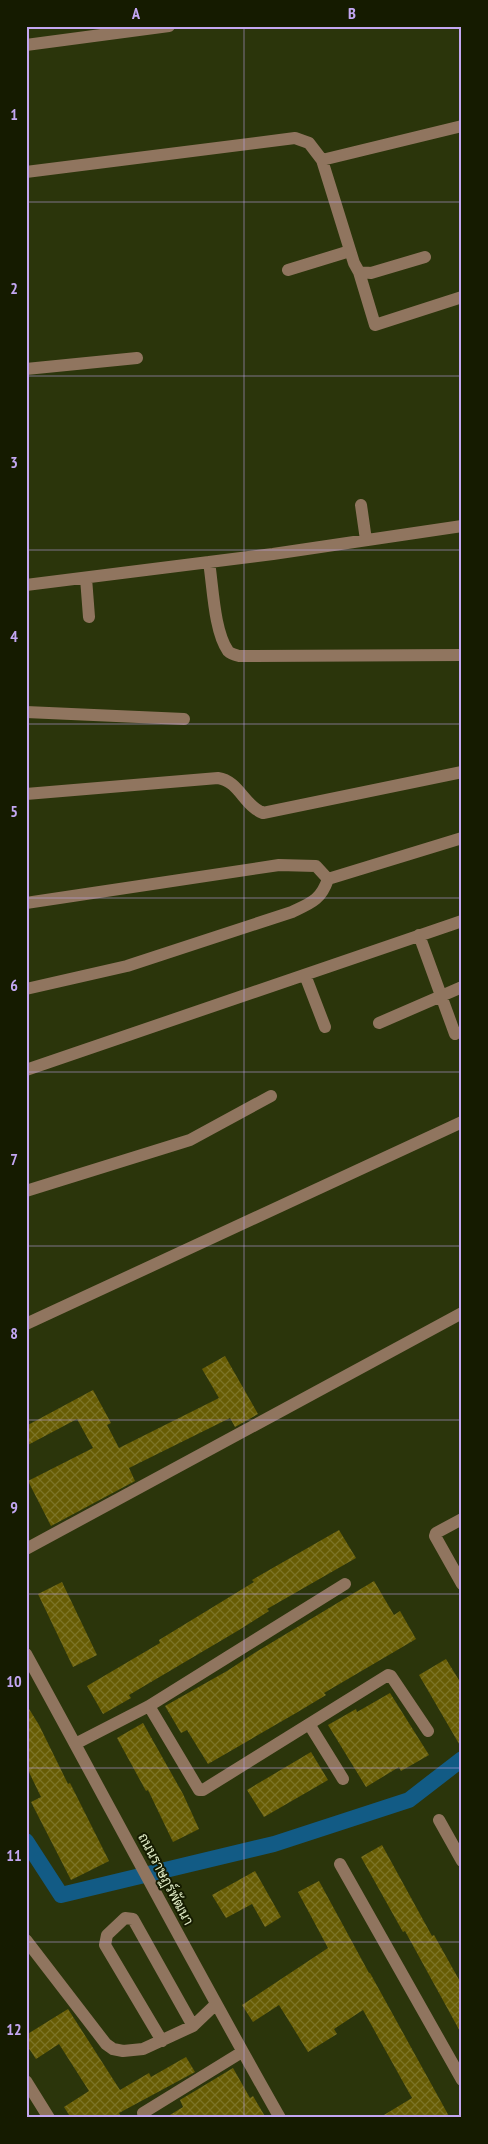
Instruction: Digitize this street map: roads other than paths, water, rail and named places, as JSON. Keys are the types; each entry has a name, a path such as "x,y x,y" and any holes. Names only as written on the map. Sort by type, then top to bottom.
{"street":[{"path":"79,26 88,36"},
{"path":"26,45 169,26"},
{"path":"322,160 462,126"},
{"path":"26,172 295,138 308,143 322,160 375,325 462,297"},
{"path":"288,270 350,251"},
{"path":"359,272 371,273 425,257"},
{"path":"26,370 137,358"},
{"path":"361,505 366,540"},
{"path":"26,586 462,526"},
{"path":"209,562 221,634 229,652 233,655 462,655"},
{"path":"86,578 89,618"},
{"path":"26,712 184,719"},
{"path":"26,794 218,778 225,779 232,784 254,808 263,813 462,772"},
{"path":"328,878 462,838"},
{"path":"26,903 279,865 316,866 328,878"},
{"path":"26,989 127,966 292,912 312,902 324,891 328,878"},
{"path":"26,1070 462,921"},
{"path":"420,936 455,1034"},
{"path":"305,975 325,1027"},
{"path":"379,1022 462,987"},
{"path":"26,1191 190,1140 271,1096"},
{"path":"26,1324 462,1122"},
{"path":"26,1549 462,1313"},
{"path":"462,1519 436,1533 435,1539 462,1584"},
{"path":"75,1744 149,1706 345,1584"},
{"name":"ถนนราษฏร์พัฒนา","path":"26,1654 162,1901 215,2005 280,2118"},
{"path":"149,1706 199,1790 203,1790 390,1675 428,1731"},
{"path":"309,1724 343,1780"},
{"path":"439,1820 462,1861"},
{"path":"340,1864 462,2080"},
{"path":"162,2041 105,1945 107,1935 125,1918 133,1919 193,2026"},
{"path":"26,1940 106,2044 113,2049 122,2051 143,2049 162,2041 193,2026 215,2005"},
{"path":"143,2113 242,2052"},
{"path":"26,2081 49,2118"}],"waterway":[{"path":"26,1841 61,1895 274,1844 409,1800 462,1759"}]}
